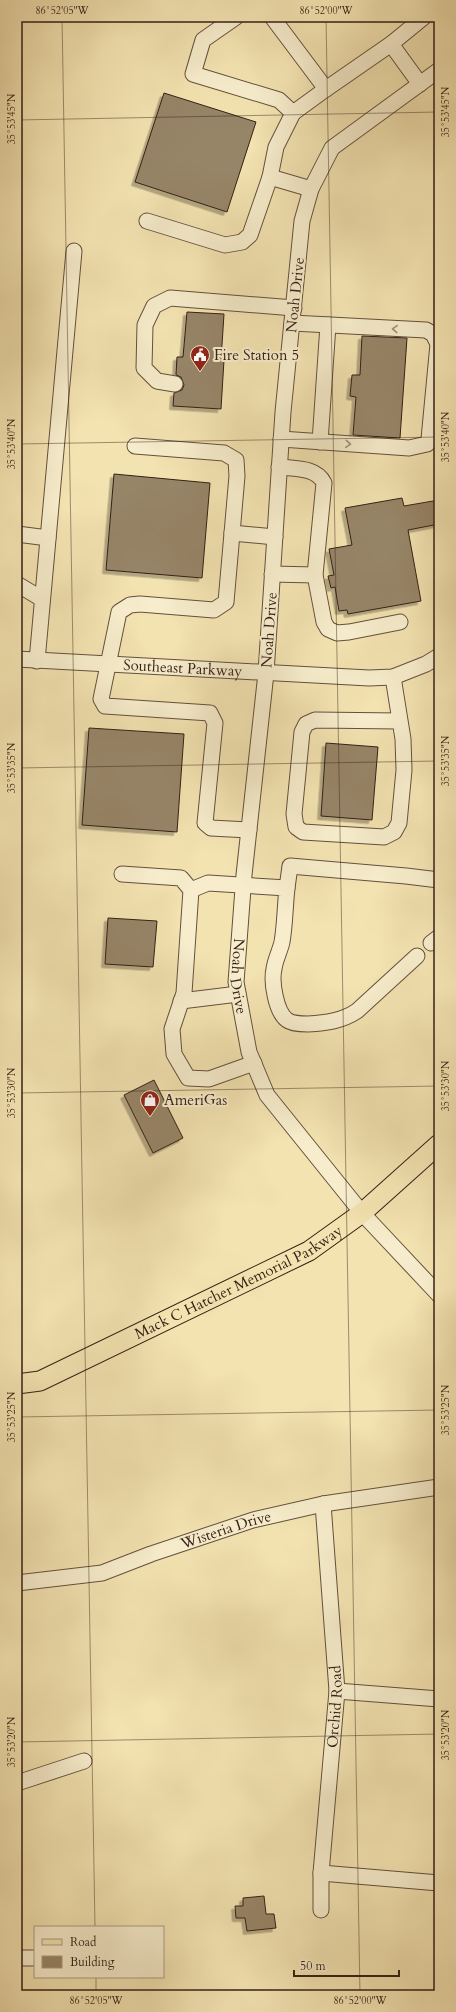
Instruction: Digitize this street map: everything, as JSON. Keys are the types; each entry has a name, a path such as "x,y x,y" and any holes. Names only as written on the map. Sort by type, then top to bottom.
{"main road":[{"name":"Mack C Hatcher Memorial Parkway","path":"17,1384 40,1381 309,1251 362,1213 439,1144"}],"street":[{"path":"236,17 203,40 192,74 279,100 293,113"},
{"path":"272,17 326,90"},
{"path":"147,221 225,245 242,242 250,235 270,177 276,147 293,113 391,44 424,17"},
{"path":"391,44 420,84"},
{"name":"Noah Drive","path":"439,70 332,148 311,189 302,221 281,439 266,673 243,884 236,982 249,1052 267,1096 362,1213 439,1295"},
{"path":"270,177 311,189"},
{"path":"37,661 74,251"},
{"path":"175,384 157,381 144,368 145,325 154,306 170,298 294,308"},
{"path":"281,439 408,448 420,447 427,444 429,439 438,344 433,334 426,330 292,323"},
{"path":"320,442 328,325"},
{"path":"135,446 224,453 236,460 237,476 226,602 214,610 140,604 130,605 119,612 107,664 101,699 105,706 210,713 215,723 205,823 211,828 249,830"},
{"path":"279,467 316,472 321,476 324,483 316,575 324,622 328,629 337,633 349,632 400,622"},
{"path":"232,533 274,537"},
{"path":"17,534 48,538"},
{"path":"272,574 316,575"},
{"path":"17,584 42,598"},
{"name":"Southeast Parkway","path":"17,659 369,678 393,677 426,664 439,656"},
{"path":"393,677 403,739 404,770 399,823 394,832 384,837 363,837 302,832 296,827 294,814 295,799 302,732 306,724 315,720 399,721"},
{"path":"417,956 357,1011 347,1018 319,1023 295,1023 288,1021 282,1014 276,999 273,970 282,944 290,866 439,880"},
{"path":"122,874 181,878 191,890 184,993 172,1029 174,1054 188,1078 208,1079 254,1063"},
{"path":"191,890 208,884 243,884 287,888"},
{"path":"181,1001 238,994"},
{"name":"Wisteria Drive","path":"17,1583 102,1573 151,1554 253,1520 323,1504 439,1487"},
{"name":"Orchid Road","path":"321,1910 321,1873 337,1691 323,1504"},
{"path":"337,1691 439,1699"},
{"path":"17,1783 84,1761"},
{"path":"321,1873 439,1883"},
{"path":"17,1958 34,1958"}],"building":[{"path":"164,93 256,122 227,212 135,182"},
{"name":"Fire Station 5","path":"187,312 224,314 221,360 224,360 221,409 173,406 174,393 182,390 184,385 181,377 176,375 177,357 183,357"},
{"path":"362,336 407,338 400,438 353,435 356,397 350,396 352,375 360,375"},
{"path":"114,474 210,483 202,578 106,570"},
{"path":"402,498 404,506 439,500 439,524 408,530 421,601 348,614 347,610 339,611 335,587 331,588 328,576 334,575 329,549 352,545 345,508"},
{"path":"89,728 184,734 177,832 82,825"},
{"path":"326,743 378,747 372,820 321,816"},
{"path":"108,918 157,921 153,967 105,964"},
{"path":"154,1080 183,1138 153,1153 124,1095"},
{"path":"264,1896 266,1914 274,1914 276,1928 247,1931 245,1918 236,1918 235,1906 243,1906 243,1898"}],"place":[{"name":"Fire Station 5","path":"200,372"},
{"name":"AmeriGas","path":"150,1117"}]}
